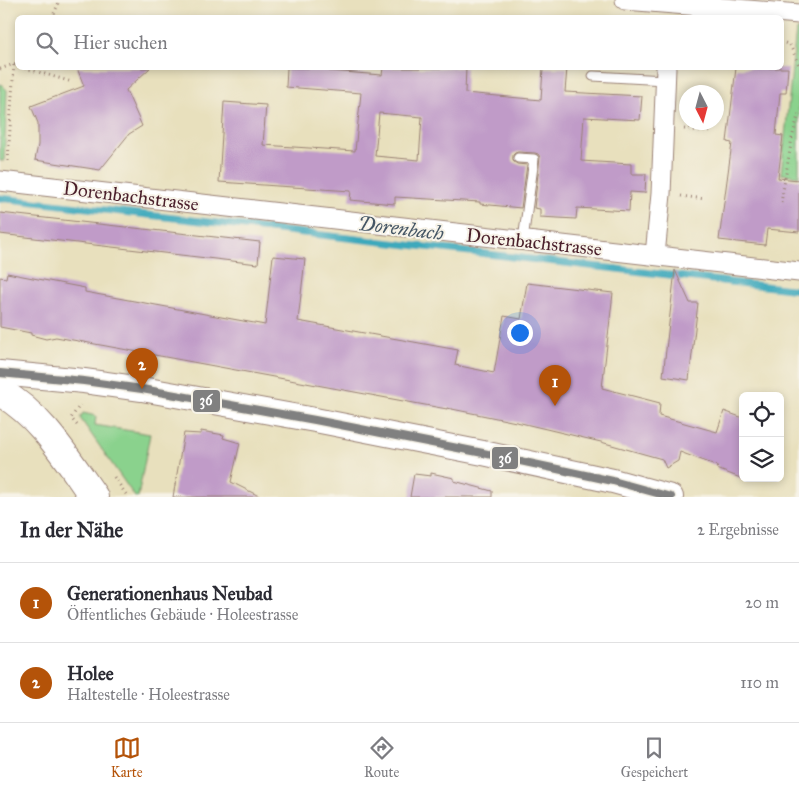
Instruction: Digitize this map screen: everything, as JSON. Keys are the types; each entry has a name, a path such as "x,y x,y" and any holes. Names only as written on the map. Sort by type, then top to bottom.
{"main road":[{"path":"0,392 31,416 50,436 94,497"}],"street":[{"path":"625,0 668,11 799,14"},
{"path":"655,255 661,194 666,74"},
{"name":"Dorenbachstrasse","path":"3,181 799,272"},
{"path":"0,373 142,389 315,420 613,481 671,497"}],"lane":[{"path":"593,76 666,74"},
{"path":"518,158 534,159 522,240"}],"path":[{"path":"53,15 60,0"},
{"path":"785,43 790,45 799,65"},
{"path":"0,69 15,65"},
{"path":"3,181 15,70"},
{"path":"34,70 72,82"},
{"path":"781,203 792,138 798,123 799,112"},
{"path":"664,127 711,132"},
{"path":"77,426 71,418 80,405"},
{"path":"111,473 128,497"}],"green space":[{"path":"796,30 799,30 799,176 781,174"},
{"path":"0,83 7,90 4,161 0,161"},
{"path":"83,413 96,416 95,425 150,434 138,497 135,497 80,418"}],"building":[{"path":"784,68 788,68 786,93 780,93 776,135 783,136 778,178 799,180 799,232 767,229 765,245 719,240 732,143 727,142 736,70 784,70"},
{"path":"78,70 148,70 126,90 142,126 129,134 100,170 35,160 38,145 38,123 31,106 84,86"},
{"path":"287,70 329,70 382,75 383,70 466,70 465,93 541,100 543,70 567,70 565,92 642,96 640,120 584,117 581,161 631,164 631,174 646,174 645,193 630,192 629,211 577,208 576,219 540,217 540,209 534,208 540,157 535,153 518,152 513,155 513,161 517,164 527,165 521,208 480,204 480,202 395,197 395,204 350,200 351,191 219,182 224,102 266,105 263,145 355,151 361,93 286,87","holes":["379,113 422,117 419,160 375,156"]},
{"path":"0,213 260,242 258,264 0,234"},
{"path":"273,256 305,259 298,321 458,350 455,365 494,373 504,316 521,319 527,283 613,293 602,388 660,403 659,416 717,432 724,411 739,417 739,477 717,469 718,466 680,452 678,461 666,468 662,459 521,423 56,337 46,339 31,335 31,333 0,327 0,277 6,278 7,273 85,288 85,292 265,325"},
{"path":"675,270 690,303 698,303 689,380 663,376"},
{"path":"201,431 224,435 223,438 240,443 231,482 261,497 173,497 184,433 201,434"},
{"path":"431,473 454,478 454,481 492,491 492,497 410,497 414,474 431,476"}],"waterway":[{"name":"Dorenbach","path":"0,198 799,290"}],"transit line":[{"name":"36","path":"0,373 142,389 315,420 613,481 671,497"}],"place":[{"name":"Holee","path":"142,389"},
{"name":"Generationenhaus Neubad","path":"555,406"}]}
